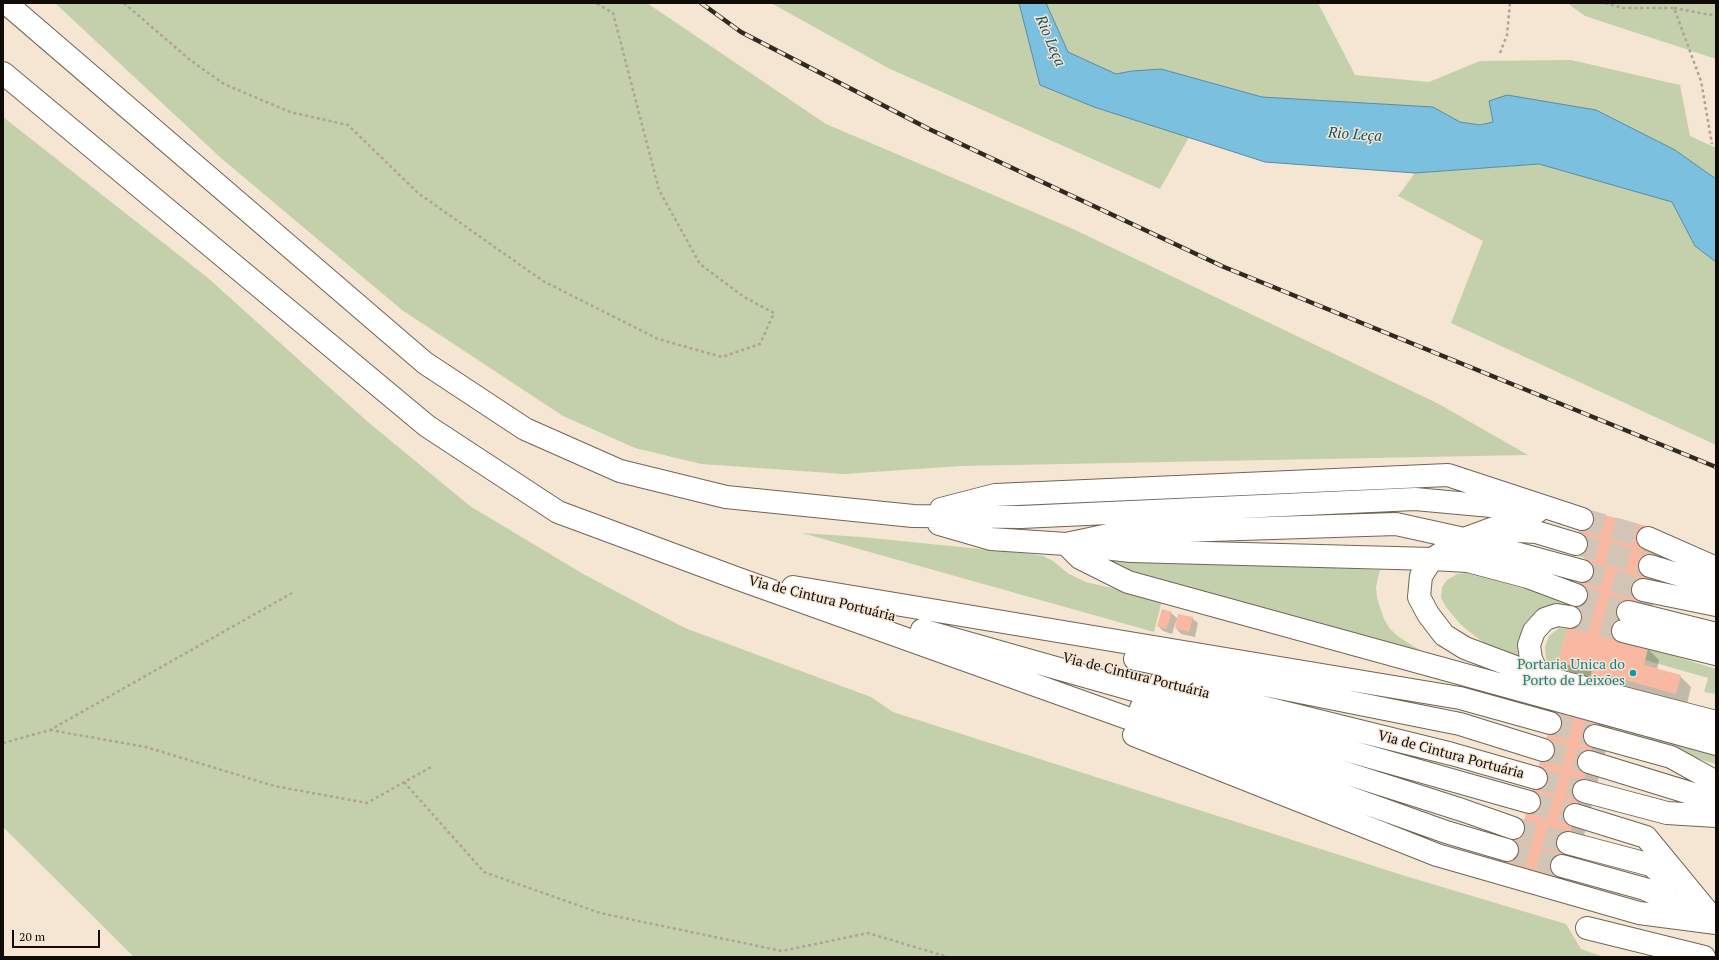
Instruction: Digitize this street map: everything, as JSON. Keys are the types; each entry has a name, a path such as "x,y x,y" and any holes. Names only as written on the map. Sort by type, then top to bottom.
{"lane":[{"path":"6,3 425,363 525,429 620,471 726,497 913,516 1021,517 1415,498 1502,507 1548,508 1582,520"},
{"path":"3,73 427,426 558,512 736,578 1446,832 1507,850"},
{"path":"1548,508 1464,539 1432,559 1421,576 1419,597 1428,614 1444,635 1465,648 1539,676 1716,722"},
{"path":"913,516 991,539 1066,544 1132,552 1468,561 1528,578 1576,595"},
{"path":"1066,544 1118,533 1396,524 1536,532 1576,544"},
{"path":"1396,524 1464,539 1582,571"},
{"path":"1648,538 1716,568"},
{"path":"1066,544 1080,558 1128,582 1716,744"},
{"path":"1650,566 1716,586"},
{"path":"736,578 1460,698 1550,723"},
{"path":"736,578 1460,724 1543,750"},
{"path":"736,578 1530,802"},
{"path":"736,578 1462,810 1513,828"},
{"path":"736,578 1436,855 1639,913 1716,922"},
{"name":"Via de Cintura Portuária","path":"736,578 1452,754 1536,778"},
{"path":"1643,590 1716,605"},
{"path":"1539,676 1531,659 1529,645 1534,631 1545,619 1557,615 1570,618"},
{"path":"1716,634 1626,622 1716,654"},
{"path":"1595,736 1671,756 1716,782"},
{"path":"1589,762 1716,801"},
{"path":"1584,790 1667,813 1716,816"},
{"path":"1575,815 1646,837 1716,922"},
{"path":"1568,843 1651,865 1716,922"},
{"path":"1562,866 1645,890 1716,922"},
{"path":"1587,928 1704,957"}],"path":[{"path":"124,3 189,59 224,84 290,112 348,125 418,193 543,281 658,339 722,357 760,344 774,313 744,297 700,264 659,190 613,13 596,3"},
{"path":"1500,53 1507,35 1510,3"},
{"path":"1605,3 1623,8 1674,8 1712,15 1716,14"},
{"path":"1674,8 1701,81 1712,144"},
{"path":"3,743 50,730 292,593"},
{"path":"50,730 146,747 274,786 367,803 431,767"},
{"path":"404,782 484,872 600,913 782,951 868,933 948,957"}],"green space":[{"path":"55,3 647,3 826,124 1071,228 1437,403 1528,455 961,466 844,474 701,464 635,448 563,416 402,310 222,159"},
{"path":"771,3 1019,3 1040,85 1094,107 1189,137 1160,189 888,68"},
{"path":"1046,3 1318,3 1355,75 1429,82 1480,61 1571,60 1680,85 1690,136 1716,148 1716,179 1675,150 1596,110 1507,95 1489,101 1493,122 1480,125 1460,122 1433,107 1262,97 1161,69 1132,71 1116,75 1068,52"},
{"path":"1567,3 1716,3 1716,59 1585,16"},
{"path":"3,117 208,278 368,422 470,506 585,575 685,628 871,697 893,712 1402,875 1566,924 1581,949 1604,957 134,957 3,827"},
{"path":"1539,164 1672,202 1695,246 1716,262 1716,445 1451,323 1483,241 1398,196 1415,173"},
{"path":"802,533 861,537 1043,556 1053,561 1069,574 1086,582 1162,600 1154,632"},
{"path":"1094,557 1380,570 1376,587 1377,598 1384,619 1390,629 1399,637 1421,651 1126,570"},
{"path":"1466,573 1574,602 1572,612 1546,609 1534,614 1526,622 1521,633 1517,646 1518,658 1495,650 1461,625 1446,607 1441,598 1442,587 1447,580 1457,574"},
{"path":"1559,628 1567,629 1558,662 1592,671 1590,678 1552,669 1546,660 1545,647 1549,636"},
{"path":"1648,648 1716,669 1716,694 1704,692 1708,678 1645,660"},
{"path":"1599,721 1716,755 1716,764 1597,729"}],"water":[{"name":"Rio Leça","path":"1019,3 1046,3 1068,52 1116,74 1132,71 1161,69 1262,97 1433,107 1460,122 1480,125 1493,122 1489,101 1507,95 1596,110 1675,150 1716,179 1716,262 1695,246 1672,202 1539,164 1415,173 1265,162 1094,107 1040,85"}],"building":[{"name":"Portaria Unica do Porto de Leixões","path":"1585,510 1650,527 1644,551 1653,553 1638,609 1648,648 1644,665 1681,675 1676,694 1611,676 1558,880 1503,865 1515,821 1523,824 1555,707 1581,713 1592,671 1558,662 1587,553 1574,549"},
{"path":"1162,609 1172,612 1166,629 1157,626"},
{"path":"1178,614 1193,617 1189,632 1175,628"}],"tunnel":[{"path":"1582,519 1648,538"},
{"path":"1576,544 1650,566"},
{"path":"1582,571 1643,590"},
{"path":"1576,595 1628,612"},
{"path":"1570,617 1623,631"},
{"path":"1550,723 1595,736"},
{"path":"1543,750 1589,762"},
{"path":"1536,778 1584,791"},
{"path":"1529,802 1575,815"},
{"path":"1513,828 1568,843"},
{"path":"1507,850 1562,866"}],"railway":[{"path":"701,3 741,32 929,129 1224,267 1716,467"}],"place":[{"name":"Portaria Unica do Porto de Leixões","path":"1633,673"}]}
